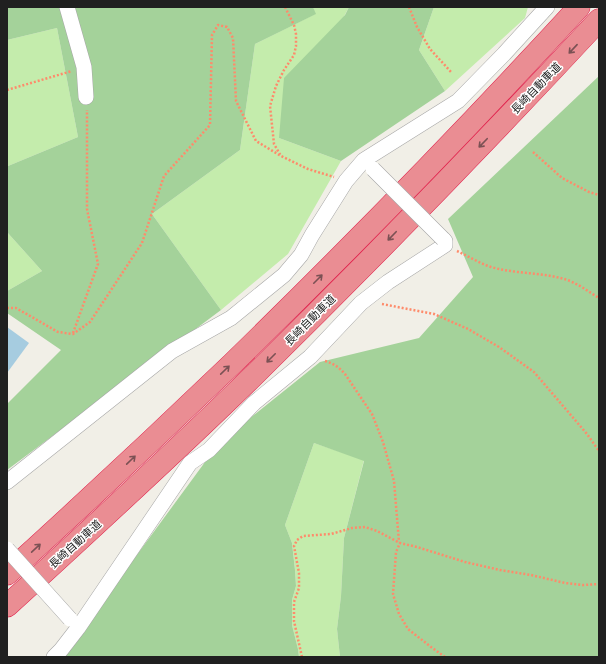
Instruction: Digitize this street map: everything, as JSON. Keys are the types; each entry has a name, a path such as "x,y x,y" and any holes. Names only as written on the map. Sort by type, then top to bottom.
{"highway":[{"path":"7,574 107,483 232,364 422,173 579,7"},
{"name":"長崎自動車道","path":"7,606 124,500 254,375 439,188 599,20"}],"street":[{"path":"67,7 84,67 86,97"},
{"path":"7,482 172,351 231,318 284,275 302,255 346,181 458,101 547,7"},
{"path":"54,657 61,650 74,624 190,463 209,450 254,403 310,357 361,303 444,242 368,165"},
{"path":"7,550 74,624"}],"path":[{"path":"281,156 274,144 270,106 276,86 294,55 296,46 294,25 285,7"},
{"path":"410,7 417,27 430,49 452,73"},
{"path":"7,308 16,308 58,332 73,334 90,322 142,243 164,176 210,125 212,35 218,25 227,26 233,38 236,102 256,141 281,156 308,169 346,181"},
{"path":"7,90 84,67"},
{"path":"73,334 98,264 87,209 86,97"},
{"path":"533,152 562,178 589,192 599,195"},
{"path":"444,242 490,266 565,279 599,298"},
{"path":"361,303 387,304 434,314 468,329 499,347 534,372 587,434 599,451"},
{"path":"310,357 332,363 340,368 372,414 383,442 394,481 400,543 396,552 393,594 399,614 408,629 445,657"},
{"path":"302,657 294,621 294,602 299,588 299,572 294,546 297,540 303,536 331,534 352,528 365,527 377,531 400,543 465,562 564,583 583,585 599,584"}],"green space":[{"path":"7,7 313,7 316,14 255,44 240,150 152,214 221,310 7,470 7,404 61,350 7,313 7,291 42,271 7,232 7,169 8,166 78,137 57,28 7,40"},
{"path":"313,7 349,7 279,138 341,161 288,254 221,310 152,214 240,150 255,44 315,14"},
{"path":"349,7 434,7 419,50 445,91 341,161 279,138 284,78 345,15"},
{"path":"434,7 528,7 525,18 445,91 419,50"},
{"path":"57,28 78,137 8,166 7,169 7,40"},
{"path":"599,76 599,657 340,657 337,629 341,596 344,538 364,461 314,443 285,525 292,543 295,570 296,586 292,600 292,625 299,657 55,657 70,646 219,443 320,362 419,338 473,277 448,219"},
{"path":"7,232 42,271 7,291"},
{"path":"314,443 364,460 344,538 341,596 337,629 340,657 299,657 292,625 292,600 296,586 295,569 292,543 285,525"}],"water":[{"path":"7,327 29,343 7,373"}]}
